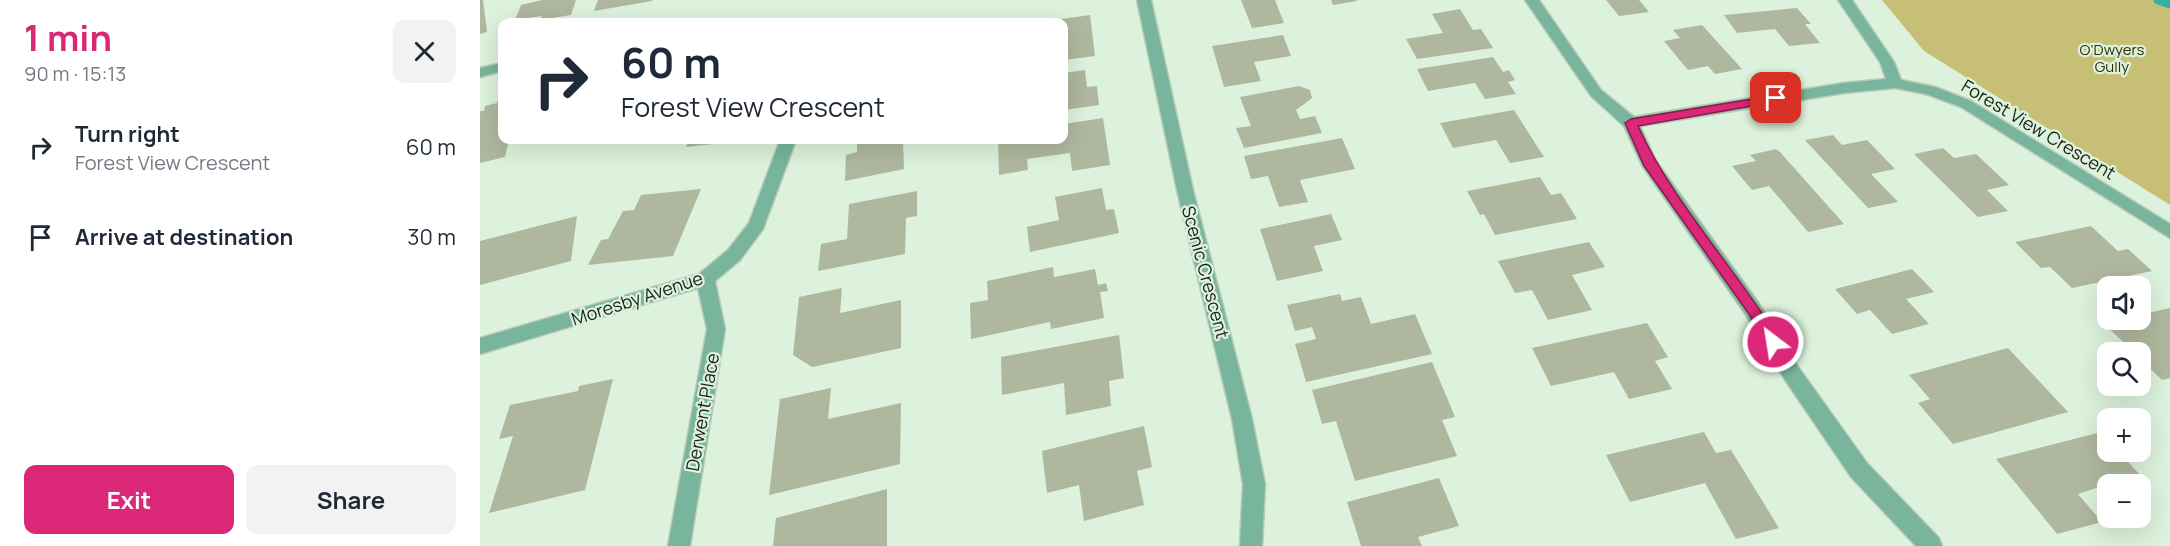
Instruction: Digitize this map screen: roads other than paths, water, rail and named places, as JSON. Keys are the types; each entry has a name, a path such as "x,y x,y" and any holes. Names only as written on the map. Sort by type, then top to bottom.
{"street":[{"name":"Scenic Crescent","path":"1144,0 1185,190 1242,419 1254,484 1251,546"},
{"path":"1532,0 1596,93 1631,123 1649,163 1754,310 1792,374 1859,470 1931,546"},
{"path":"1845,0 1887,62 1895,83"},
{"path":"480,73 498,68"},
{"name":"Forest View Crescent","path":"1631,123 1844,88 1895,83 1930,90 1966,104 2170,232"},
{"name":"Moresby Avenue","path":"480,346 705,279 734,255 757,225 787,144"},
{"name":"Derwent Place","path":"679,546 716,329 705,279"}],"waterway":[{"path":"2158,0 2170,4"}],"park label":[{"name":"O'Dwyers Gully","path":"2112,58"}]}
